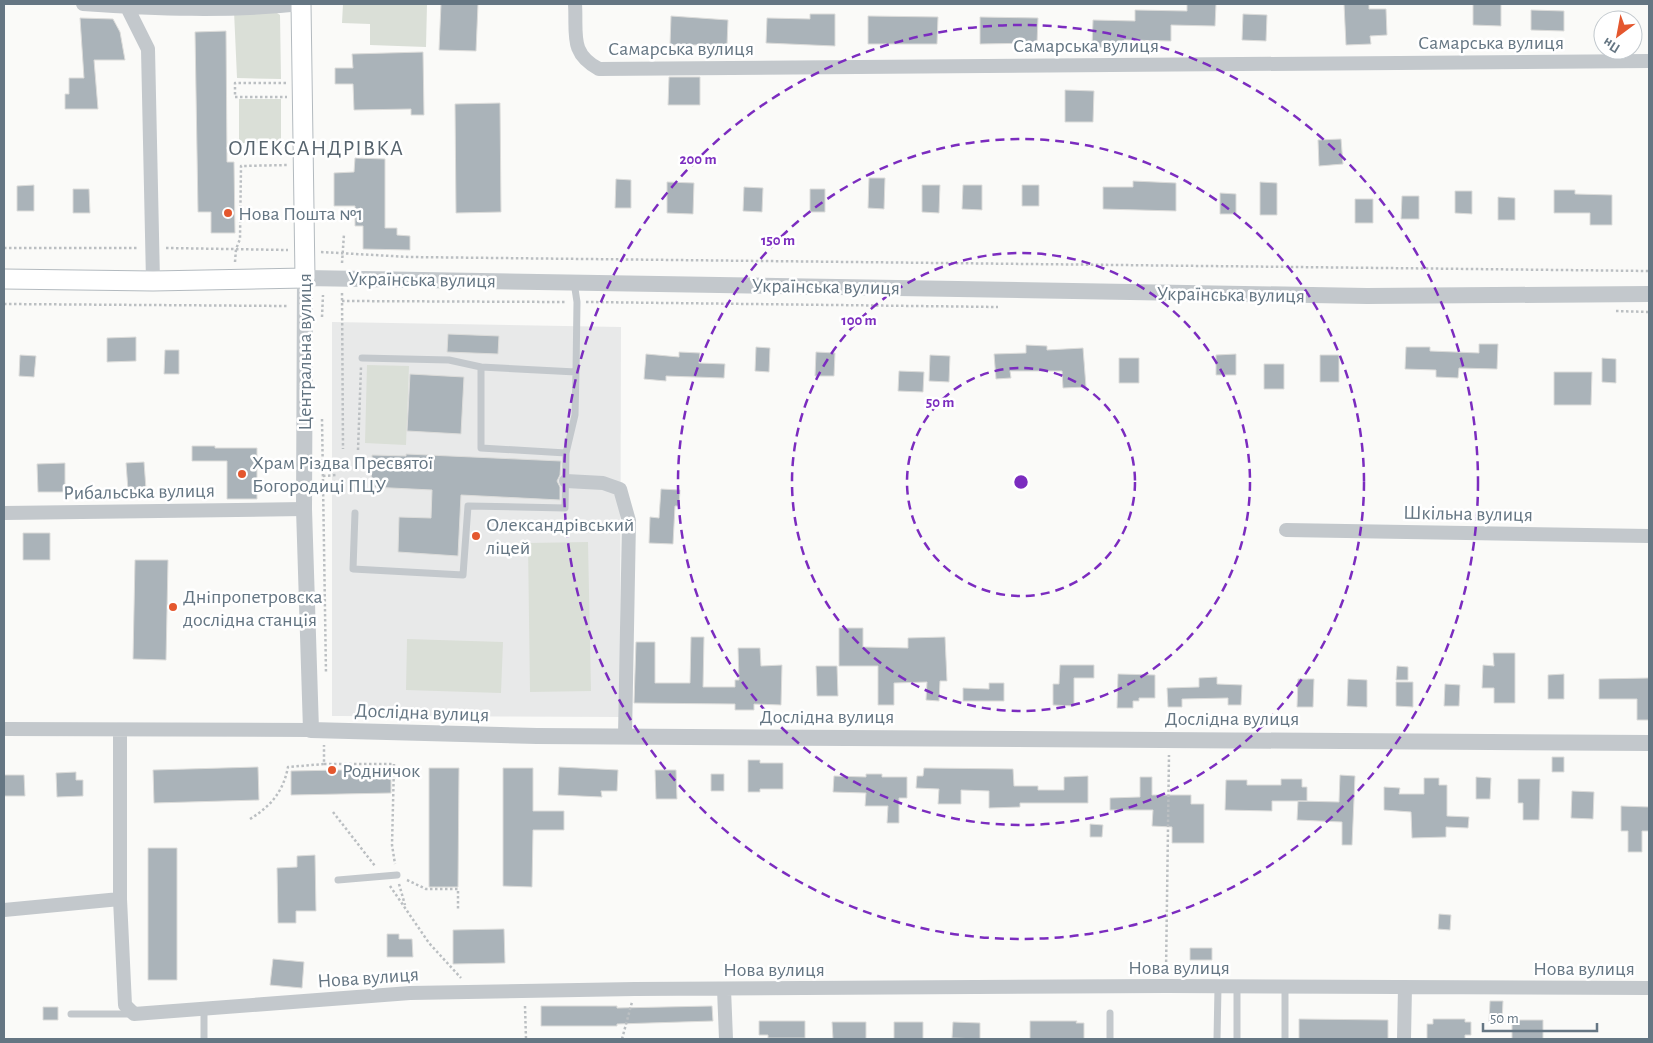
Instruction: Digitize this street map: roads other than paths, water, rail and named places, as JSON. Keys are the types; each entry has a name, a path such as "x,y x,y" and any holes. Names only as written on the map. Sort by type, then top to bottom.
{"main road":[{"name":"Центральна вулиця","path":"301,4 304,250 314,278"},
{"name":"Українська вулиця","path":"4,279 153,281 314,278"}],"street":[{"path":"83,4 127,7 239,8 301,4"},
{"name":"Самарська вулиця","path":"576,4 577,50 585,62 599,69 1649,61"},
{"path":"127,7 148,49 153,281"},
{"name":"Українська вулиця","path":"314,278 1367,296 1649,294"},
{"name":"Центральна вулиця","path":"314,278 305,310 304,508 317,731"},
{"path":"566,481 603,483 620,489 628,521 625,736"},
{"name":"Рибальська вулиця","path":"4,512 304,508"},
{"name":"Шкільна вулиця","path":"1286,530 1649,536"},
{"name":"Дослідна вулиця","path":"4,729 317,731 528,736 1649,743"},
{"path":"120,730 120,899 125,1005 134,1014"},
{"path":"4,910 120,899"},
{"name":"Нова вулиця","path":"134,1014 410,993 634,989 1166,986 1218,988 1649,988"},
{"path":"1404,1039 1406,987"},
{"path":"724,989 726,1039"}],"lane":[{"path":"355,513 354,569 463,575 468,506 565,508 566,453 575,415 577,302 574,281"},
{"path":"362,358 449,360 481,367 576,372"},
{"path":"481,367 481,448 566,453"},
{"path":"338,880 397,875"},
{"path":"1237,987 1237,1039"},
{"path":"1285,987 1285,1039"},
{"path":"1217,1039 1218,988"},
{"path":"204,1010 204,1039"},
{"path":"71,1014 134,1014"},
{"path":"1110,1014 1110,1039"}],"place":[{"name":"Нова Пошта №1","path":"228,213"},
{"name":"Храм Різдва Пресвятої Богородиці ПЦУ","path":"242,474"},
{"name":"Олександрівський ліцей","path":"476,536"},
{"name":"Дніпропетровска дослідна станція","path":"173,607"},
{"name":"Родничок","path":"332,770"}],"district":[{"name":"ОЛЕКСАНДРІВКА","path":"316,147"}]}
